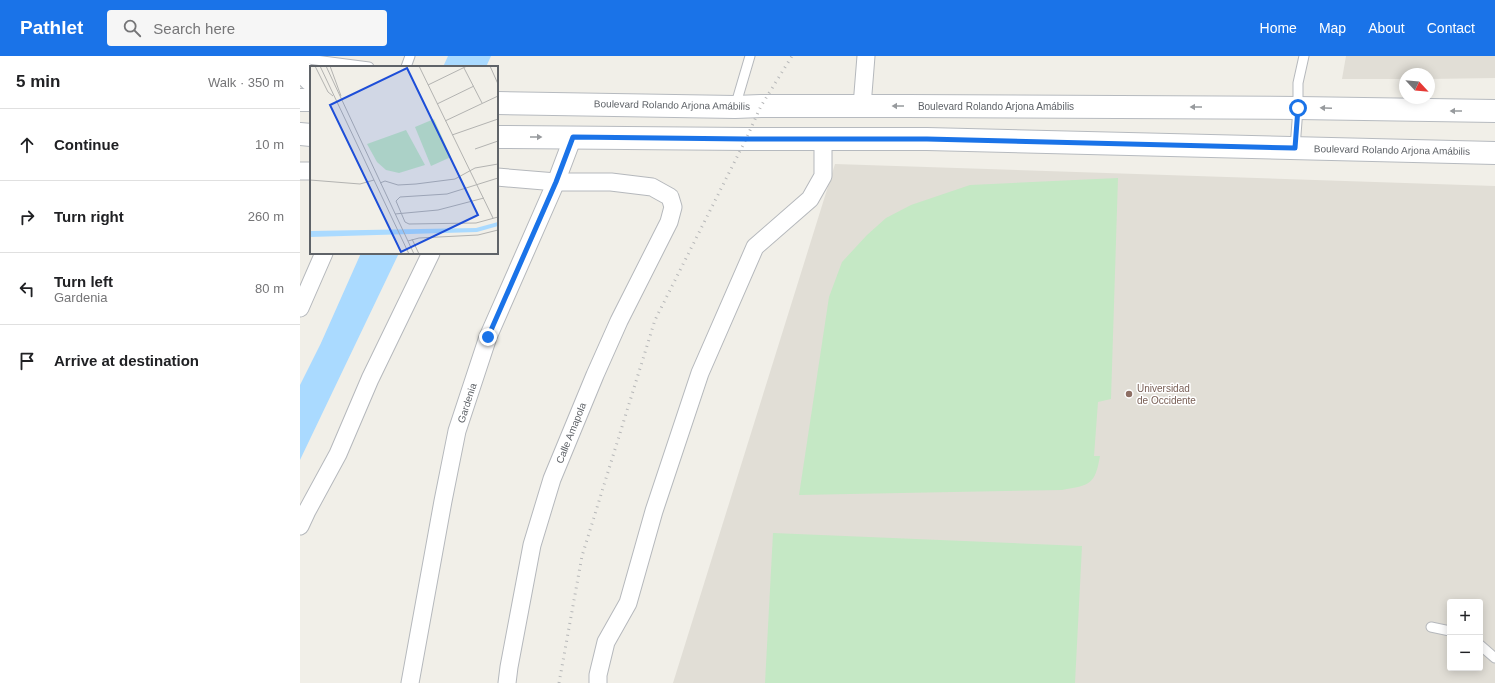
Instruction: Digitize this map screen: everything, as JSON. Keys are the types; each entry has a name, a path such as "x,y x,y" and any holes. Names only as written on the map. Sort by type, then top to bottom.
{"main road":[{"path":"300,70 310,79"},
{"name":"Boulevard Rolando Arjona Amábilis","path":"498,103 734,107 862,106 1298,108 1495,111"},
{"path":"300,134 310,135"},
{"name":"Boulevard Rolando Arjona Amábilis","path":"498,137 927,139 1495,152"}],"street":[{"path":"862,106 866,56"},
{"name":"Gardenia","path":"410,683 442,501 457,431 488,337 556,182 573,137"},
{"path":"598,683 598,675 606,642 628,603 654,511 700,373 755,247 810,198 823,176 823,139"},
{"path":"300,172 310,171"},
{"path":"498,177 556,182"},
{"name":"Calle Amapola","path":"507,683 532,545 552,479 619,321 669,222 673,207 670,198 652,187 611,182 556,182"},
{"path":"300,308 324,254"},
{"path":"300,526 338,454 370,379 430,254"}],"lane":[{"path":"406,66 410,56"},
{"path":"734,107 750,56"},
{"path":"1295,148 1298,83 1304,56"},
{"path":"300,58 361,66"},
{"path":"1431,626 1447,630"},
{"path":"1483,648 1495,658"}],"shaded area":[{"path":"1346,56 1495,56 1495,78 1435,79 1435,68 1399,68 1399,79 1342,79"},
{"name":"Universidad de Occidente","path":"835,164 1495,186 1495,683 673,683"}],"green space":[{"path":"1118,178 1111,399 1098,402 1094,456 1100,456 1096,473 1090,482 1079,487 1062,490 799,495 829,297 842,262 867,235 886,218 911,205 970,185"},
{"path":"773,533 1082,546 1075,683 765,683"}],"water":[{"path":"448,56 491,56 486,66 443,66"},
{"path":"361,254 399,254 300,460 300,385 321,343"}],"railway":[{"path":"559,683 582,556 655,320 746,139 761,106 792,56"}],"place":[{"name":"Universidad de Occidente","path":"1129,394"}],"route":[{"path":"488,337 556,182 573,137 927,139 1295,148 1298,108"}]}
